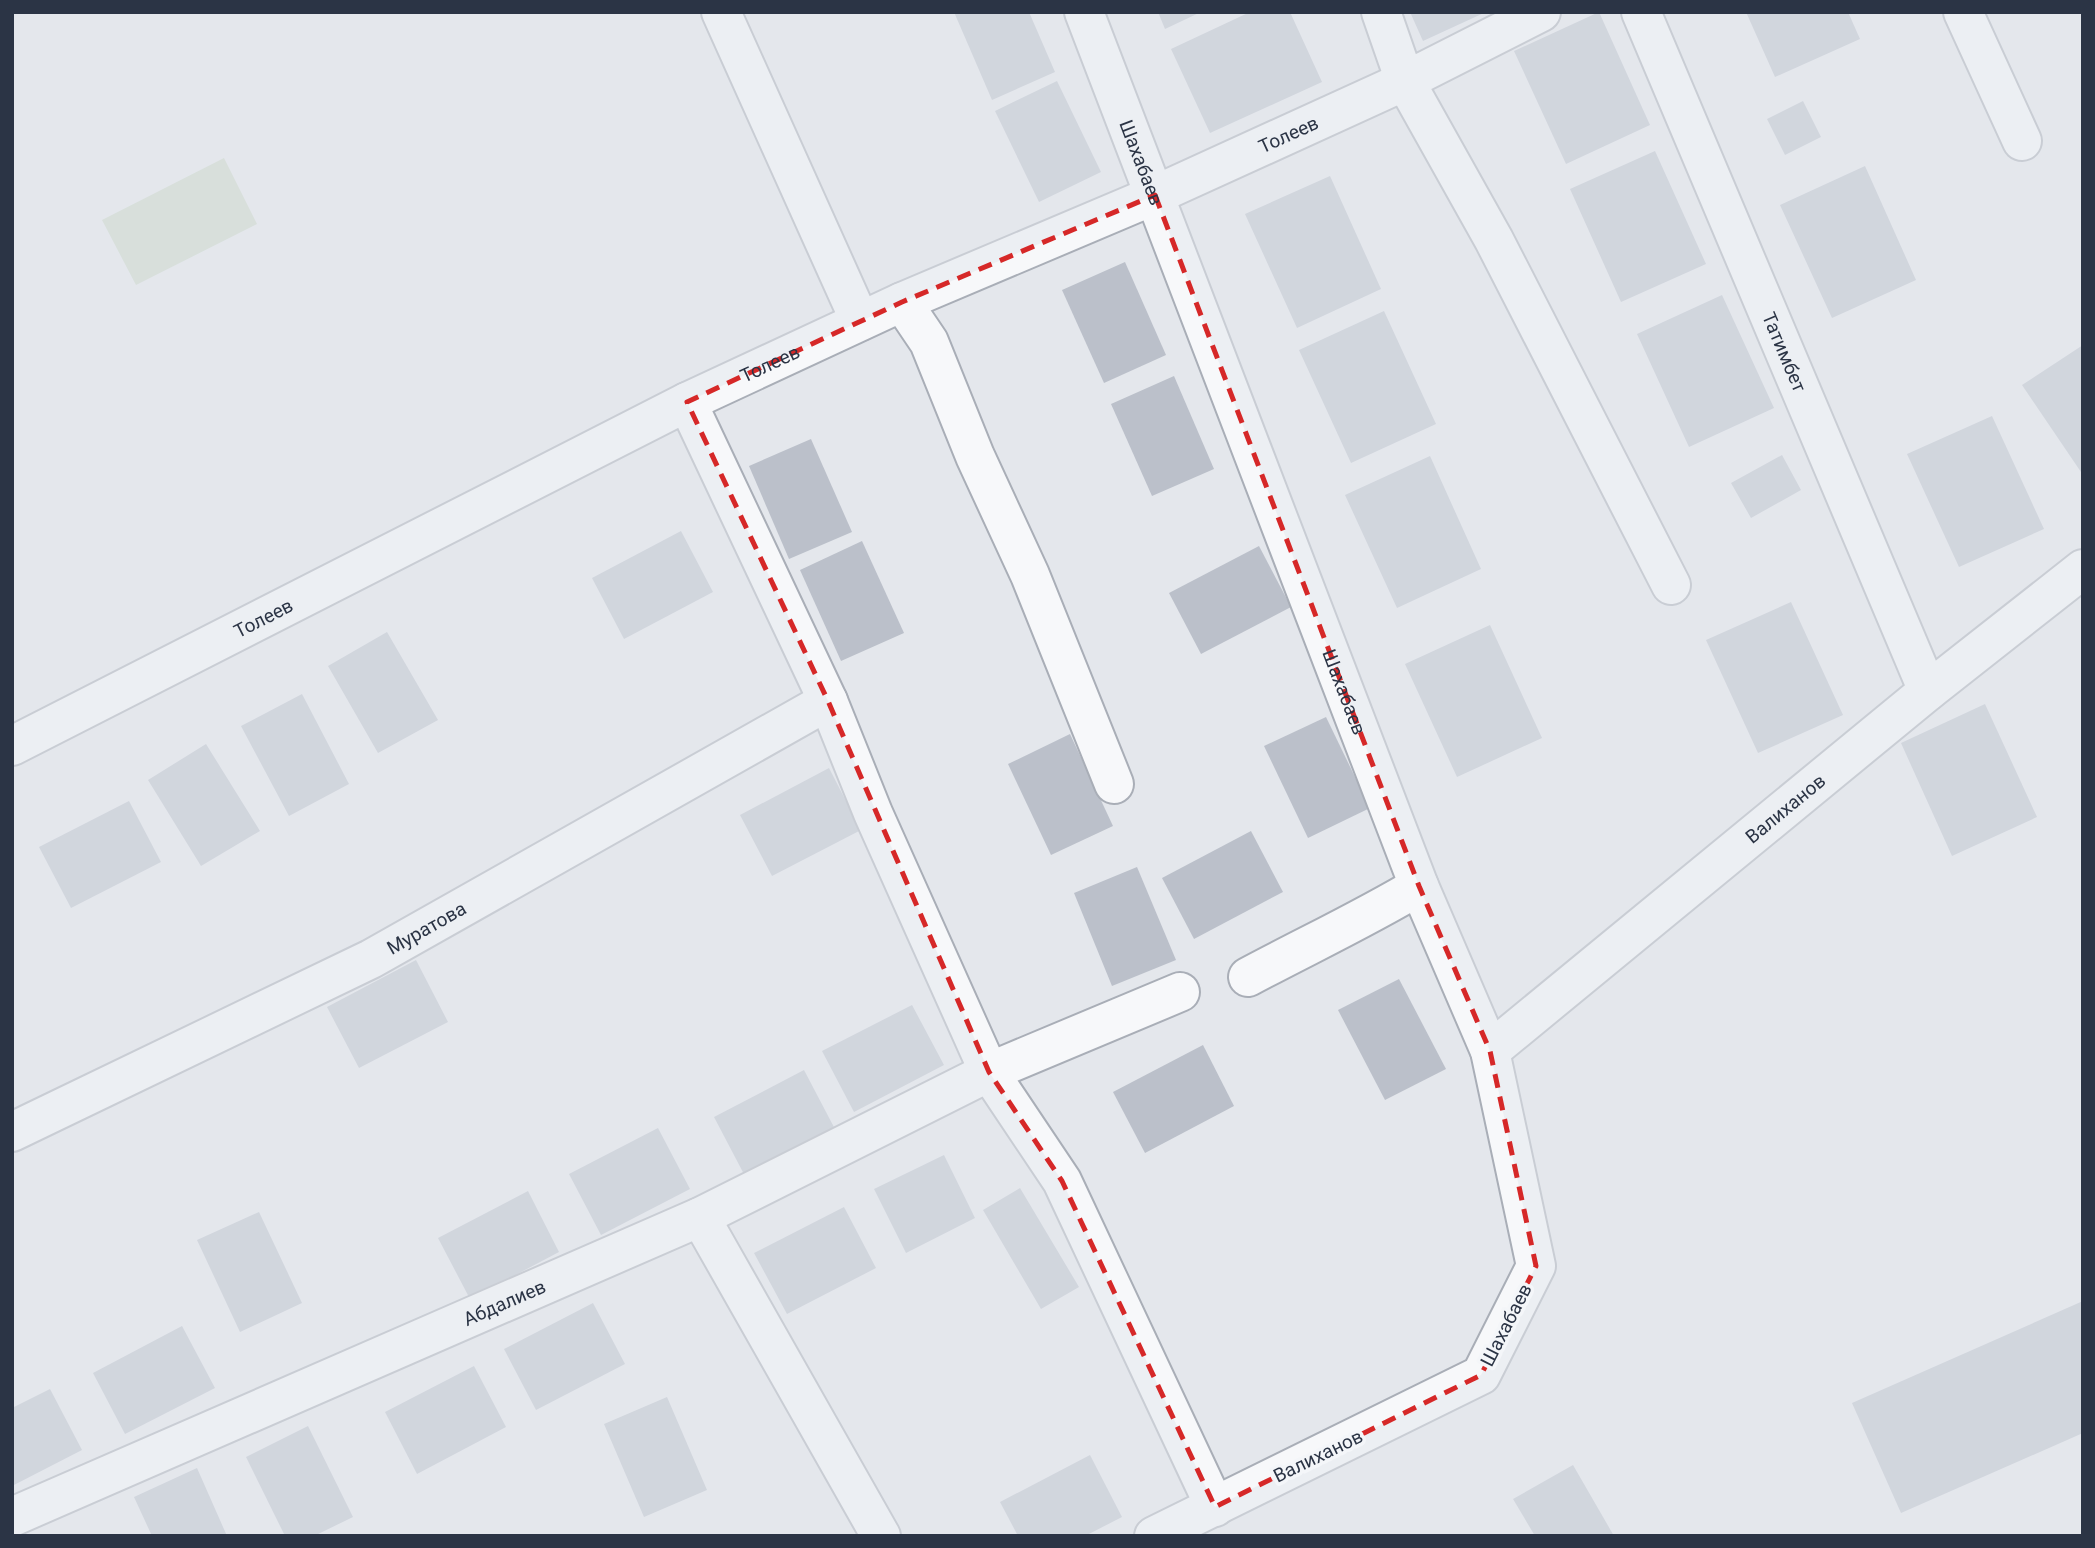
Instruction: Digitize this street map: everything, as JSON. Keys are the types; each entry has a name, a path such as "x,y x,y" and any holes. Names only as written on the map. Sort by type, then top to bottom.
{"street":[{"path":"721,12 860,321"},
{"name":"Шахабаев","path":"1084,12 1419,886 1490,1051 1536,1266 1481,1375"},
{"path":"1381,12 1405,81 1494,240 1671,585"},
{"name":"Толеев","path":"12,746 687,402 902,302 1155,195 1405,81 1541,12"},
{"name":"Татимбет","path":"1641,12 1928,691"},
{"path":"1962,12 2022,141"},
{"path":"902,302 929,342 975,456 1030,575 1114,784"},
{"path":"687,402 828,701 873,813 989,1072 1062,1181 1215,1507"},
{"name":"Валиханов","path":"1490,1051 1928,691 2083,569"},
{"name":"Муратова","path":"12,1132 371,960 828,701"},
{"path":"1248,977 1363,919 1419,886"},
{"name":"Абдалиев","path":"12,1517 700,1217 989,1072 1180,992"},
{"path":"700,1217 881,1536"},
{"name":"Валиханов","path":"1154,1536 1481,1375"}],"highlighted area":[{"path":"1155,195 1419,886 1490,1051 1536,1266 1481,1375 1215,1507 1062,1181 989,1072 828,701 687,402 902,302"}],"green space":[{"path":"224,158 257,224 136,285 102,220"}],"building":[{"path":"954,12 1029,12 1055,72 992,100"},
{"path":"1158,12 1201,12 1165,29"},
{"path":"1250,12 1290,12 1322,82 1210,133 1171,49"},
{"path":"1410,12 1486,12 1423,41"},
{"path":"1599,12 1650,125 1566,164 1514,51"},
{"path":"1746,12 1848,12 1860,39 1775,77"},
{"path":"1057,81 1101,172 1039,202 995,111"},
{"path":"1803,101 1821,137 1785,155 1767,119"},
{"path":"1655,151 1706,264 1621,302 1570,189"},
{"path":"1865,166 1916,280 1832,318 1780,205"},
{"path":"1330,176 1381,289 1297,328 1245,214"},
{"path":"1125,262 1166,355 1104,383 1062,290"},
{"path":"1722,295 1774,408 1689,447 1637,334"},
{"path":"1384,311 1436,424 1351,463 1299,350"},
{"path":"2083,345 2083,475 2022,385"},
{"path":"1174,376 1214,469 1152,496 1111,404"},
{"path":"1992,416 2044,529 1959,567 1907,454"},
{"path":"811,439 852,532 789,559 749,466"},
{"path":"1782,455 1801,490 1751,518 1731,483"},
{"path":"1430,456 1481,569 1397,608 1345,495"},
{"path":"681,531 713,592 624,639 592,578"},
{"path":"862,541 904,633 841,661 800,570"},
{"path":"1259,546 1291,607 1201,654 1169,593"},
{"path":"1791,602 1843,715 1758,753 1706,640"},
{"path":"1490,625 1542,738 1457,777 1405,664"},
{"path":"387,632 438,720 378,753 328,666"},
{"path":"302,694 349,784 289,816 241,726"},
{"path":"1985,704 2037,817 1952,856 1901,743"},
{"path":"1326,717 1370,808 1308,838 1264,746"},
{"path":"1070,734 1113,826 1051,855 1008,764"},
{"path":"206,744 260,831 201,866 148,780"},
{"path":"829,768 861,830 772,876 740,815"},
{"path":"129,801 161,862 71,908 39,847"},
{"path":"1251,831 1283,892 1194,939 1162,878"},
{"path":"1137,867 1176,960 1112,986 1074,893"},
{"path":"416,960 448,1022 359,1068 327,1007"},
{"path":"1399,979 1446,1069 1385,1100 1338,1010"},
{"path":"912,1005 944,1065 854,1112 822,1051"},
{"path":"1203,1045 1234,1106 1145,1153 1113,1092"},
{"path":"804,1070 836,1131 746,1178 714,1117"},
{"path":"658,1128 690,1189 601,1235 569,1174"},
{"path":"944,1155 975,1218 906,1253 874,1189"},
{"path":"1020,1188 1079,1287 1041,1309 983,1210"},
{"path":"528,1191 559,1252 470,1299 438,1238"},
{"path":"844,1207 876,1268 787,1314 754,1253"},
{"path":"259,1212 302,1303 240,1332 197,1240"},
{"path":"2083,1301 2083,1433 1901,1513 1852,1403"},
{"path":"593,1303 625,1364 536,1410 504,1349"},
{"path":"182,1326 215,1388 125,1434 93,1373"},
{"path":"474,1366 506,1427 417,1474 385,1412"},
{"path":"50,1389 82,1450 12,1486 12,1408"},
{"path":"667,1397 707,1490 644,1517 604,1424"},
{"path":"308,1426 353,1517 314,1536 285,1536 246,1457"},
{"path":"1090,1455 1122,1517 1085,1536 1018,1536 1000,1502"},
{"path":"1573,1465 1614,1536 1535,1536 1513,1499"},
{"path":"197,1468 227,1536 152,1536 134,1497"}]}
